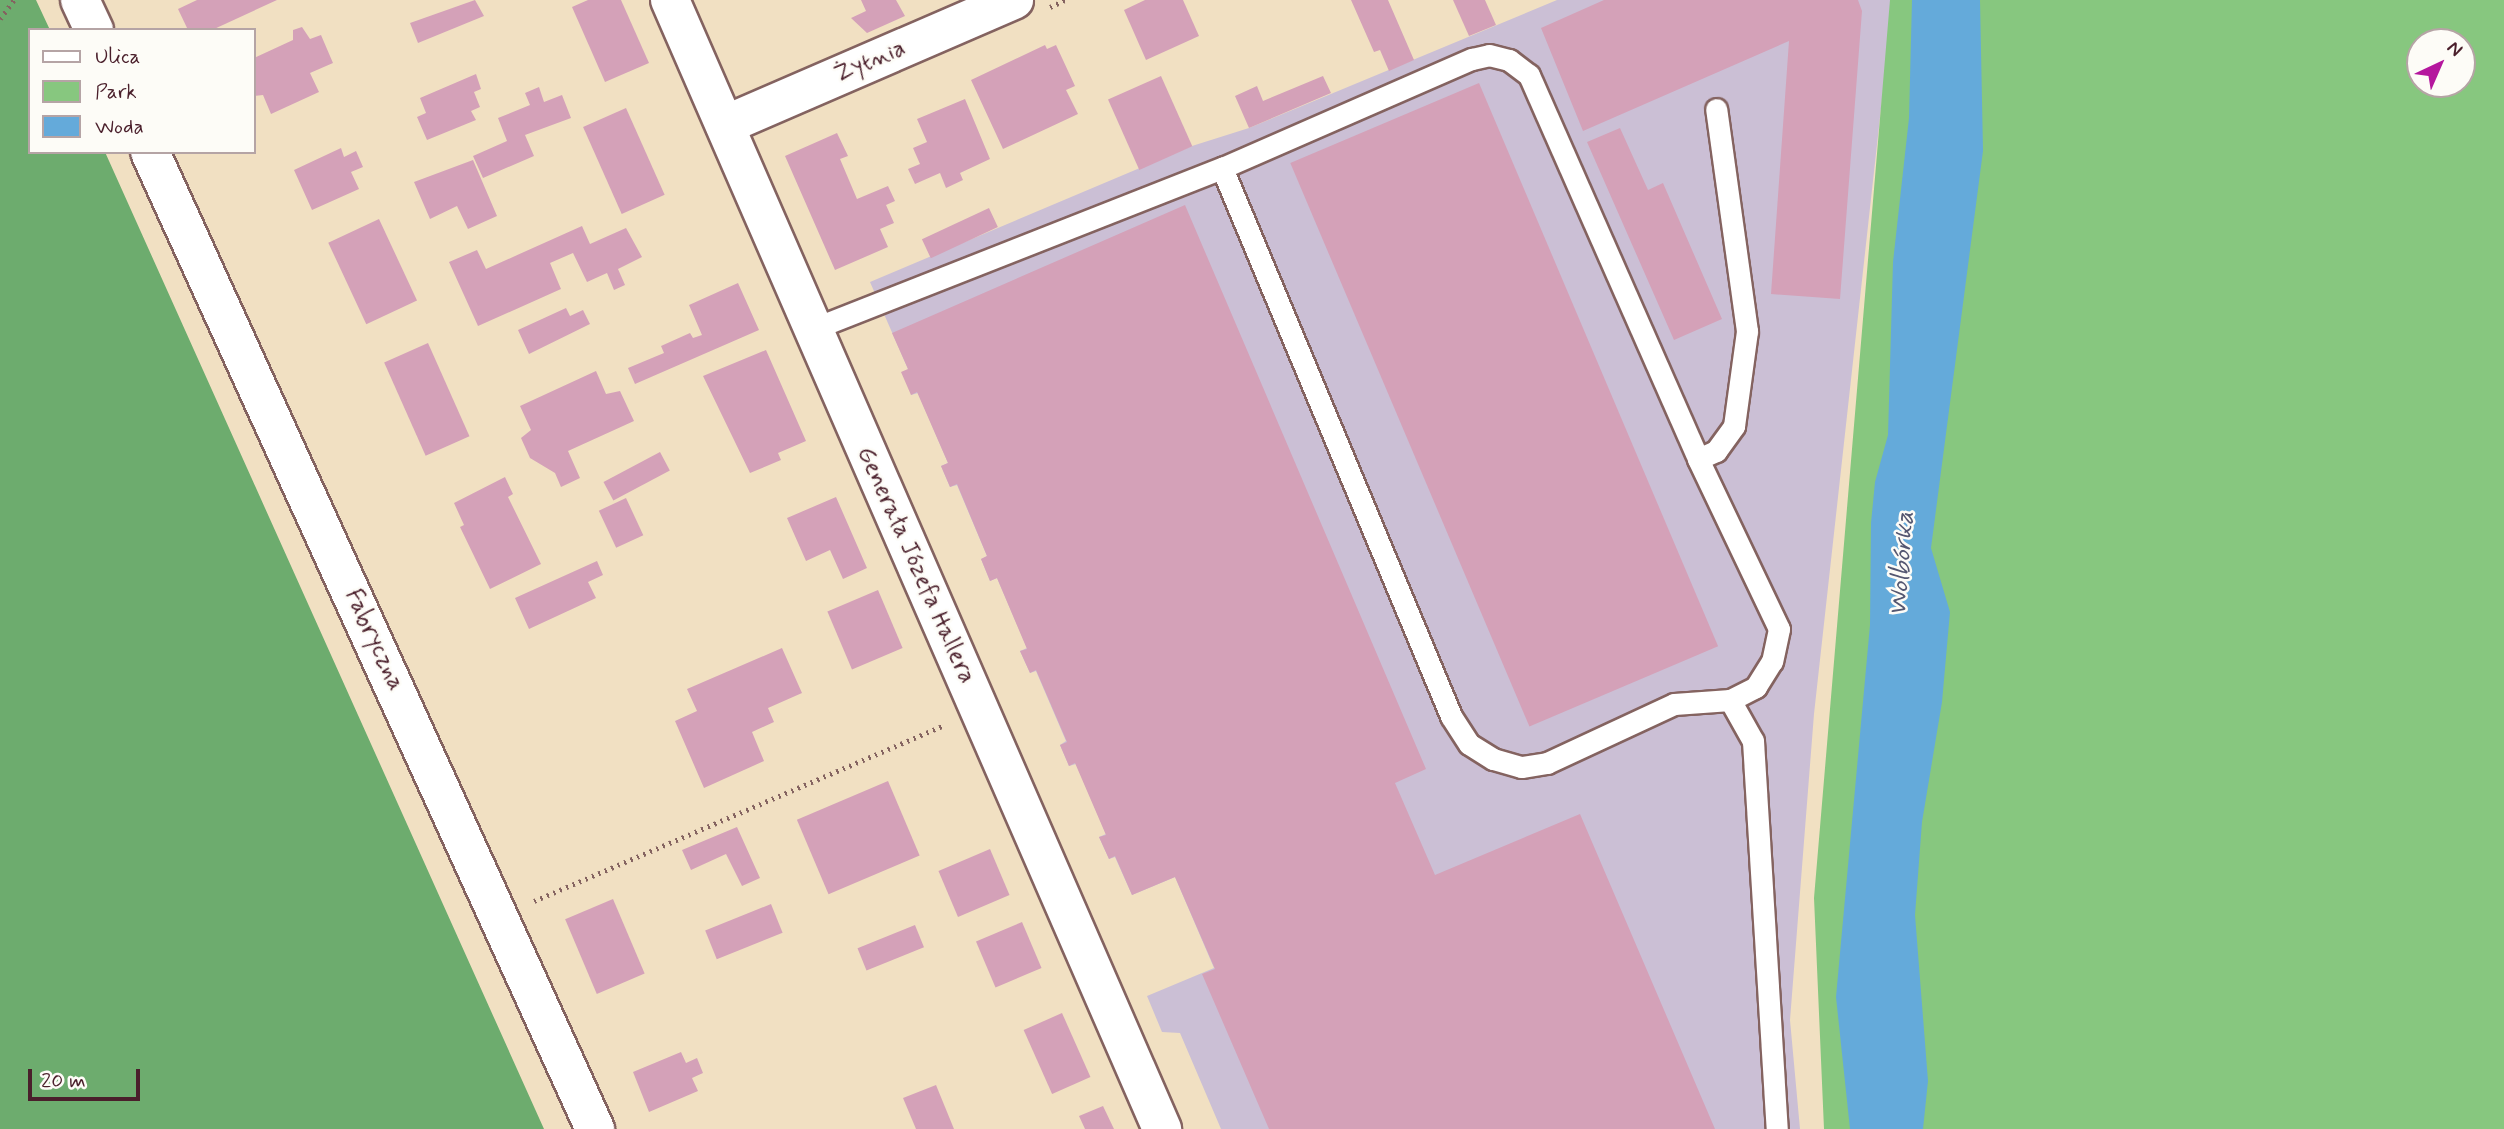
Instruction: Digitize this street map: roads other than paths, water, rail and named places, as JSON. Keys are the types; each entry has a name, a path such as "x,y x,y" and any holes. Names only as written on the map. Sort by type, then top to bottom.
{"street":[{"path":"80,0 93,28"},
{"name":"Generała Józefa Hallera","path":"670,0 1162,1129"},
{"name":"Żytnia","path":"725,125 1014,0"},
{"name":"Fabryczna","path":"151,154 500,915 595,1129"}],"lane":[{"path":"813,328 1222,168 1472,59 1489,55 1509,60 1529,75 1698,459 1779,629 1772,661 1756,687 1730,700 1674,704 1547,763 1521,766 1493,759 1469,744 1451,716 1222,168"},
{"path":"1698,459 1716,451 1734,426 1746,331 1716,109"},
{"path":"1730,700 1753,741 1777,1129"}],"water":[{"name":"Wolbórka","path":"1912,0 1980,0 1983,151 1931,548 1950,612 1942,702 1922,822 1915,915 1928,1081 1923,1129 1850,1129 1836,997 1870,625 1871,523 1875,482 1888,435 1893,262 1909,118"}]}
